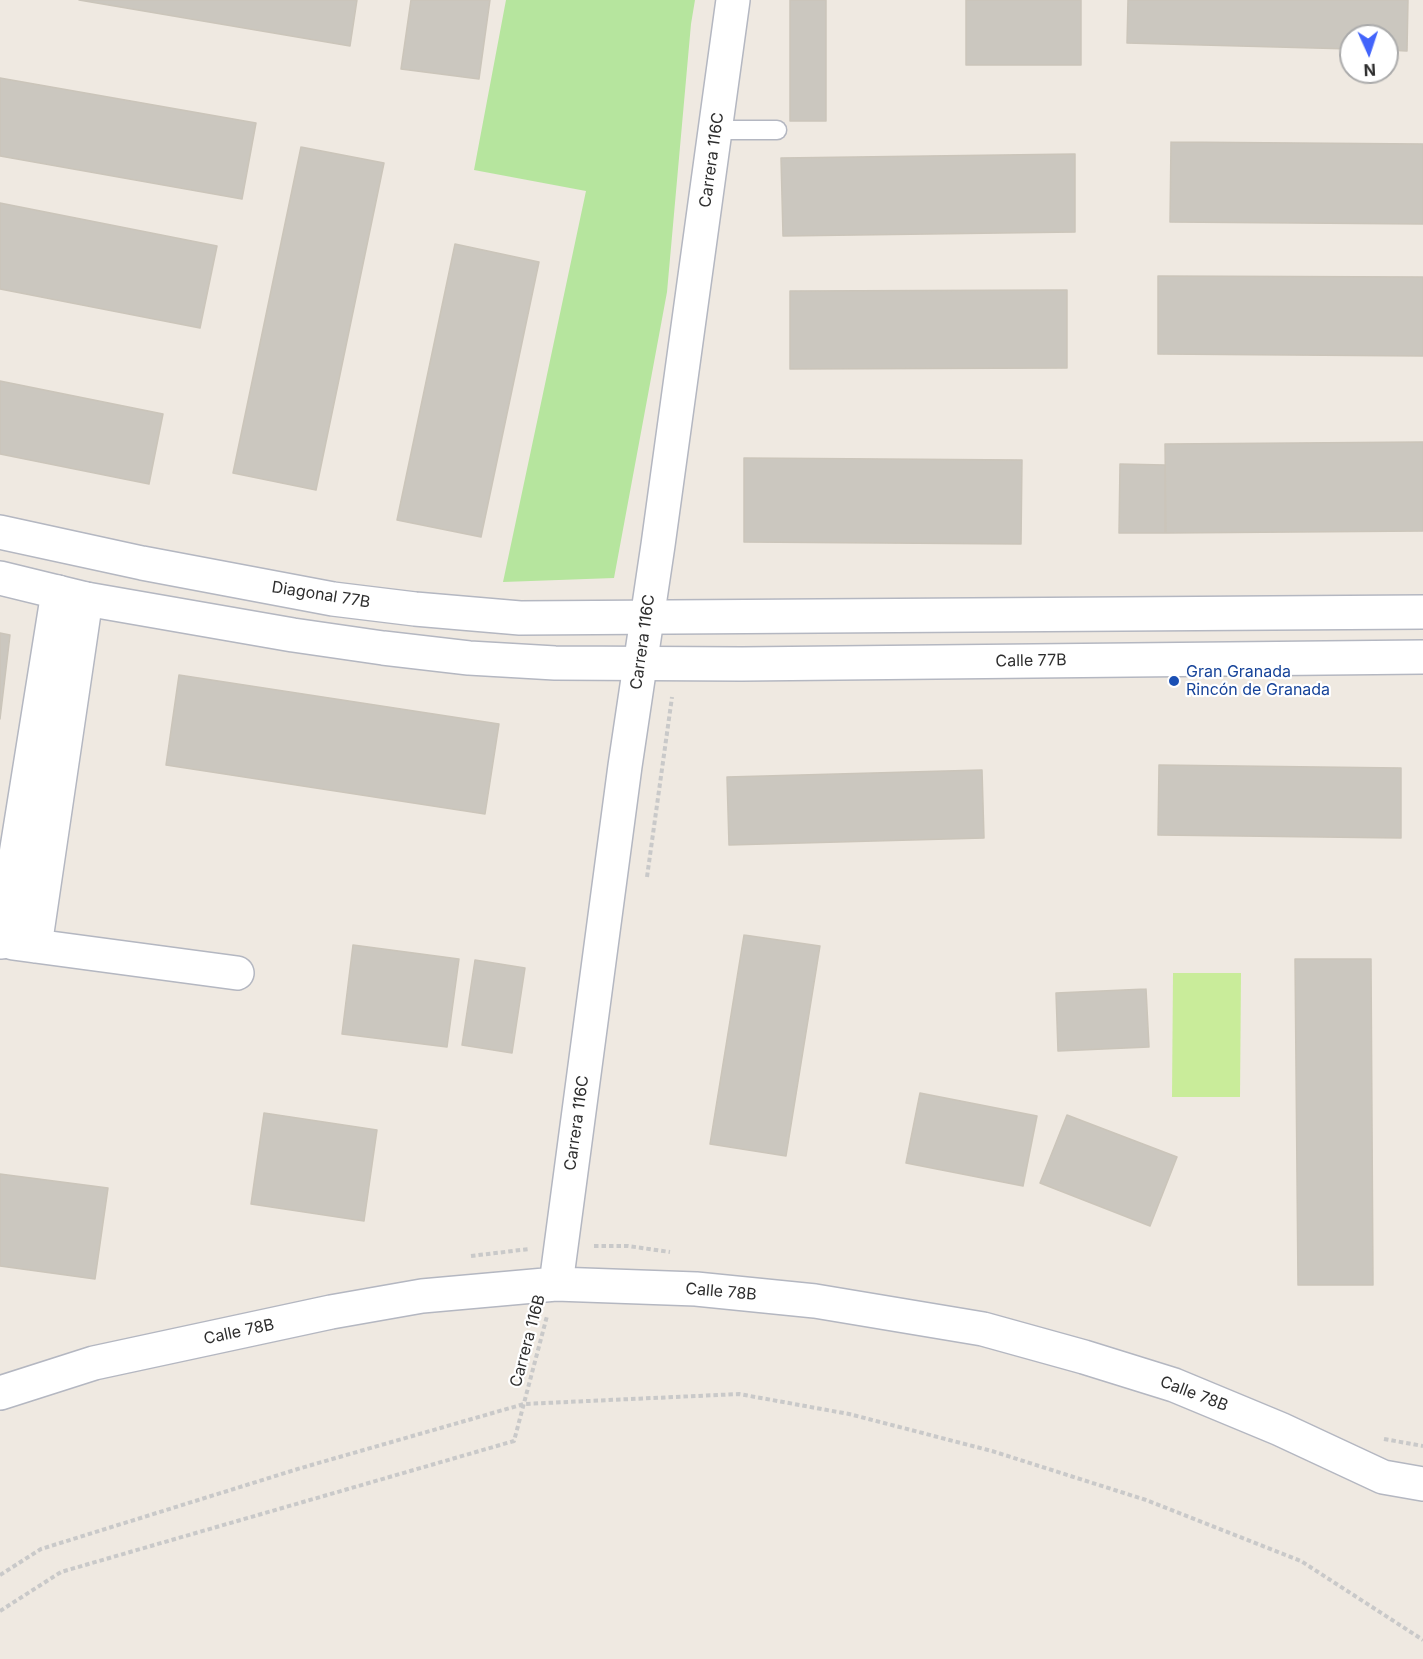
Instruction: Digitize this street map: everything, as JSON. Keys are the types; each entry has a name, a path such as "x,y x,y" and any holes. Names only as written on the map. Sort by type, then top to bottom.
{"street":[{"name":"Carrera 116C","path":"556,1284 733,0"},
{"name":"Diagonal 77B","path":"0,532 142,563 333,599 520,618 647,617"},
{"path":"0,578 72,596 293,635 383,648 469,658 640,665"},
{"path":"72,596 1,942 237,973"},
{"path":"35,946 72,596"},
{"path":"647,617 1423,612"},
{"name":"Calle 77B","path":"640,665 1423,657"},
{"name":"Calle 78B","path":"0,1393 94,1363 331,1312 422,1296 556,1284 696,1289 814,1301 983,1329 1174,1385 1280,1429 1383,1477 1423,1484"},
{"path":"1383,1477 1413,1465 1423,1458"},
{"path":"1383,1477 1423,1504"}],"lane":[{"path":"716,130 777,130"}],"path":[{"name":"Carrera 116B","path":"0,1611 61,1572 514,1441 556,1284"},
{"path":"0,1575 41,1549 301,1468 524,1404 739,1394 849,1414 992,1451 1146,1500 1301,1560 1423,1640"},
{"path":"1377,1437 1423,1446"}],"green space":[{"path":"506,0 695,0 667,292 614,578 503,582 586,191 474,170"},
{"path":"1173,973 1241,973 1240,1097 1172,1097"}],"building":[{"path":"79,0 357,0 350,46"},
{"path":"411,0 490,0 479,79 401,69"},
{"path":"790,0 826,0 826,121 790,121"},
{"path":"966,0 1081,0 1081,65 966,65"},
{"path":"1128,0 1408,0 1407,51 1399,51 1399,24 1339,24 1339,49 1127,43"},
{"path":"0,78 256,123 242,199 0,156"},
{"path":"1171,142 1423,144 1423,224 1170,222"},
{"path":"301,147 384,163 316,490 233,473"},
{"path":"1075,154 1075,232 783,236 781,158"},
{"path":"0,203 217,246 200,328 0,289"},
{"path":"455,244 539,262 481,537 397,520"},
{"path":"1158,276 1423,277 1423,356 1158,354"},
{"path":"1067,290 1067,368 790,369 790,291"},
{"path":"0,381 163,414 149,484 0,454"},
{"path":"1423,442 1423,531 1166,533 1165,444"},
{"path":"744,458 1022,460 1021,544 744,542"},
{"path":"1120,464 1165,465 1165,533 1119,533"},
{"path":"0,633 10,635 0,719"},
{"path":"179,675 499,724 485,814 166,765"},
{"path":"1159,765 1401,768 1401,838 1158,835"},
{"path":"982,770 984,838 729,845 727,777"},
{"path":"744,935 820,946 786,1156 710,1144"},
{"path":"353,945 459,959 447,1047 342,1034"},
{"path":"1295,959 1371,959 1373,1285 1298,1285"},
{"path":"475,960 525,968 512,1053 462,1045"},
{"path":"1146,989 1149,1047 1058,1051 1056,993"},
{"path":"920,1093 1037,1116 1023,1186 906,1163"},
{"path":"264,1113 377,1130 364,1221 251,1204"},
{"path":"1067,1115 1177,1157 1150,1226 1040,1183"},
{"path":"0,1174 108,1188 95,1279 0,1266"}],"place":[{"name":"Gran Granada Rincón de Granada","path":"1174,681"}]}
